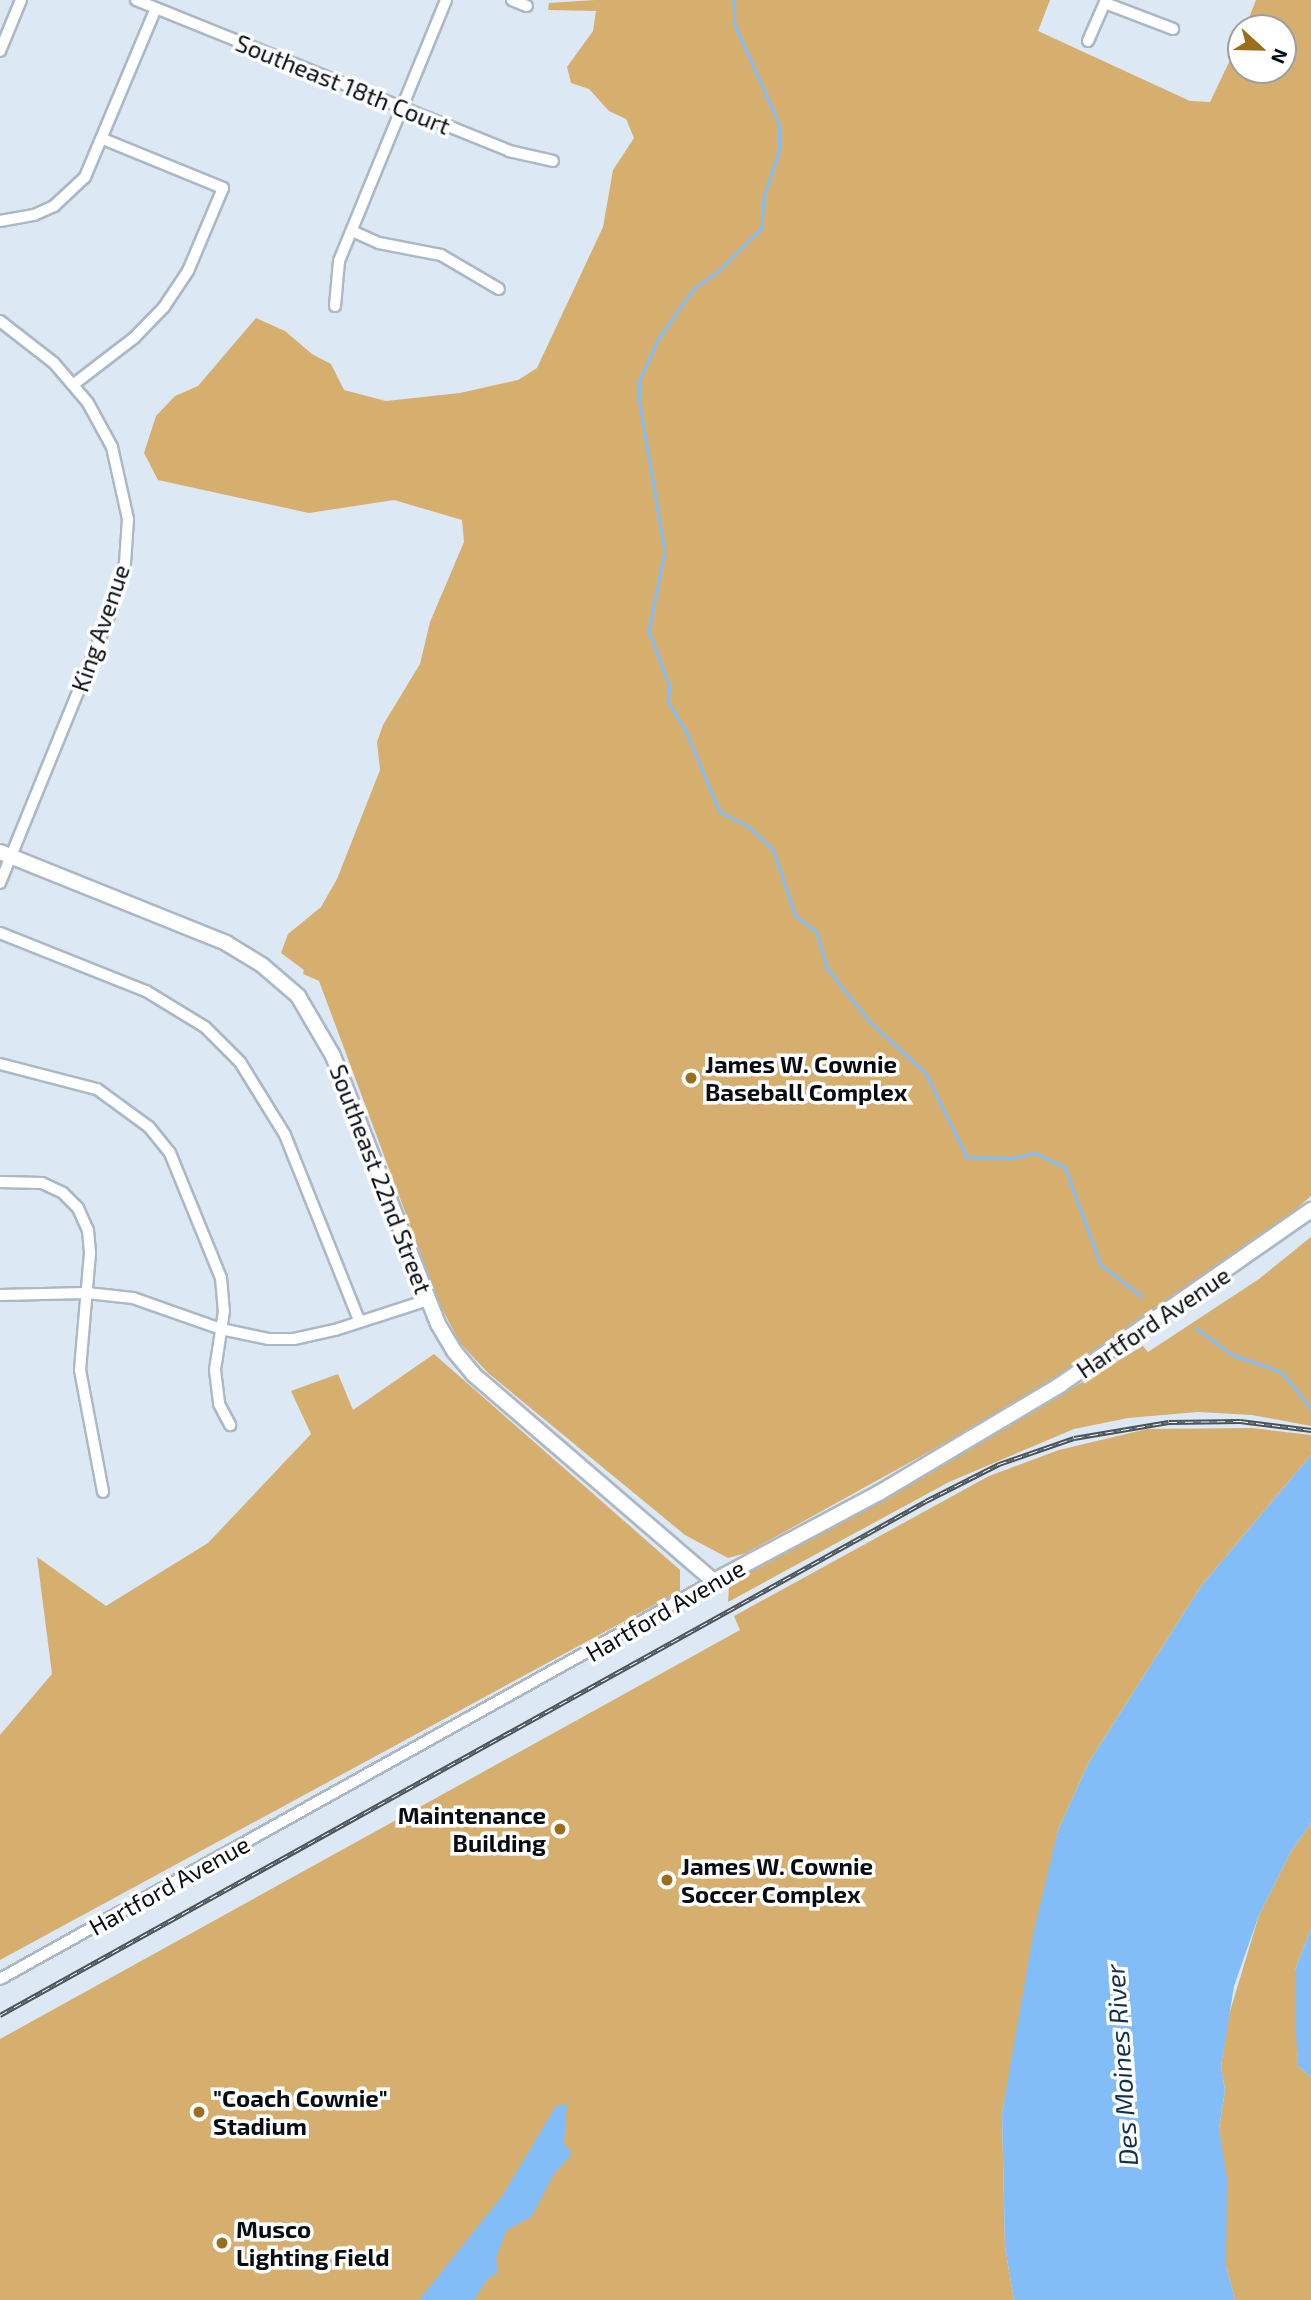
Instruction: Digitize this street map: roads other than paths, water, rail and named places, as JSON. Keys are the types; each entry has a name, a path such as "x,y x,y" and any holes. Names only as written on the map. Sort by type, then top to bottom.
{"street":[{"path":"0,51 21,0"},
{"name":"Southeast 18th Court","path":"136,0 509,151 553,161"},
{"path":"335,306 339,261 446,0"},
{"path":"512,0 527,6"},
{"path":"1088,41 1106,1 1173,29"},
{"path":"0,221 34,215 71,193 85,177 156,8"},
{"path":"74,384 134,338 164,307 188,271 223,188 103,139"},
{"path":"352,231 379,243 441,255 499,289"},
{"name":"King Avenue","path":"0,321 34,346 74,384 102,426 121,474 128,519 125,563 113,607 5,854 0,883"},
{"name":"Southeast 22nd Street","path":"5,854 226,943 262,965 298,996 333,1056 446,1341 473,1374 714,1581"},
{"path":"0,933 146,990 205,1027 240,1062 285,1135 359,1320"},
{"path":"0,1064 97,1089 149,1127 170,1153 211,1247 225,1296 215,1370 219,1404 229,1425"},
{"path":"0,1182 42,1183 63,1193 78,1208 88,1230 90,1253 80,1370 103,1492"},
{"name":"Hartford Avenue","path":"0,1979 714,1581 878,1493 1060,1385 1311,1210"},
{"path":"0,1295 87,1293 133,1298 221,1329 294,1339 428,1300"}],"water":[{"name":"Des Moines River","path":"1311,1455 1311,1823 1290,1853 1259,1915 1234,1986 1221,2067 1225,2090 1219,2129 1227,2178 1226,2266 1235,2300 1014,2300 1005,2247 1002,2113 1034,1930 1058,1830 1089,1762 1201,1586"},
{"path":"1311,1928 1311,2077 1298,2066 1295,1970"},
{"path":"567,2104 564,2143 572,2154 554,2174 532,2216 506,2231 496,2259 498,2272 487,2280 474,2300 419,2300 502,2196 556,2106"}],"waterway":[{"path":"734,0 735,25 779,123 780,149 764,198 762,228 719,271 693,290 658,340 640,380 639,398 665,551 649,631 670,687 668,701 687,733 720,812 748,826 773,849 796,916 817,932 827,968 872,1024 926,1073 967,1157 1011,1158 1035,1153 1065,1167 1101,1265 1142,1296"},
{"path":"1196,1328 1233,1355 1282,1372 1311,1408"}],"railway":[{"path":"0,2015 926,1501 999,1464 1074,1438 1169,1422 1240,1421 1311,1430"}],"place":[{"name":"James W. Cownie Baseball Complex","path":"691,1078"},
{"name":"Maintenance Building","path":"560,1829"},
{"name":"James W. Cownie Soccer Complex","path":"667,1880"},
{"name":"\"Coach Cownie\" Stadium","path":"199,2112"},
{"name":"Musco Lighting Field","path":"222,2243"}]}
